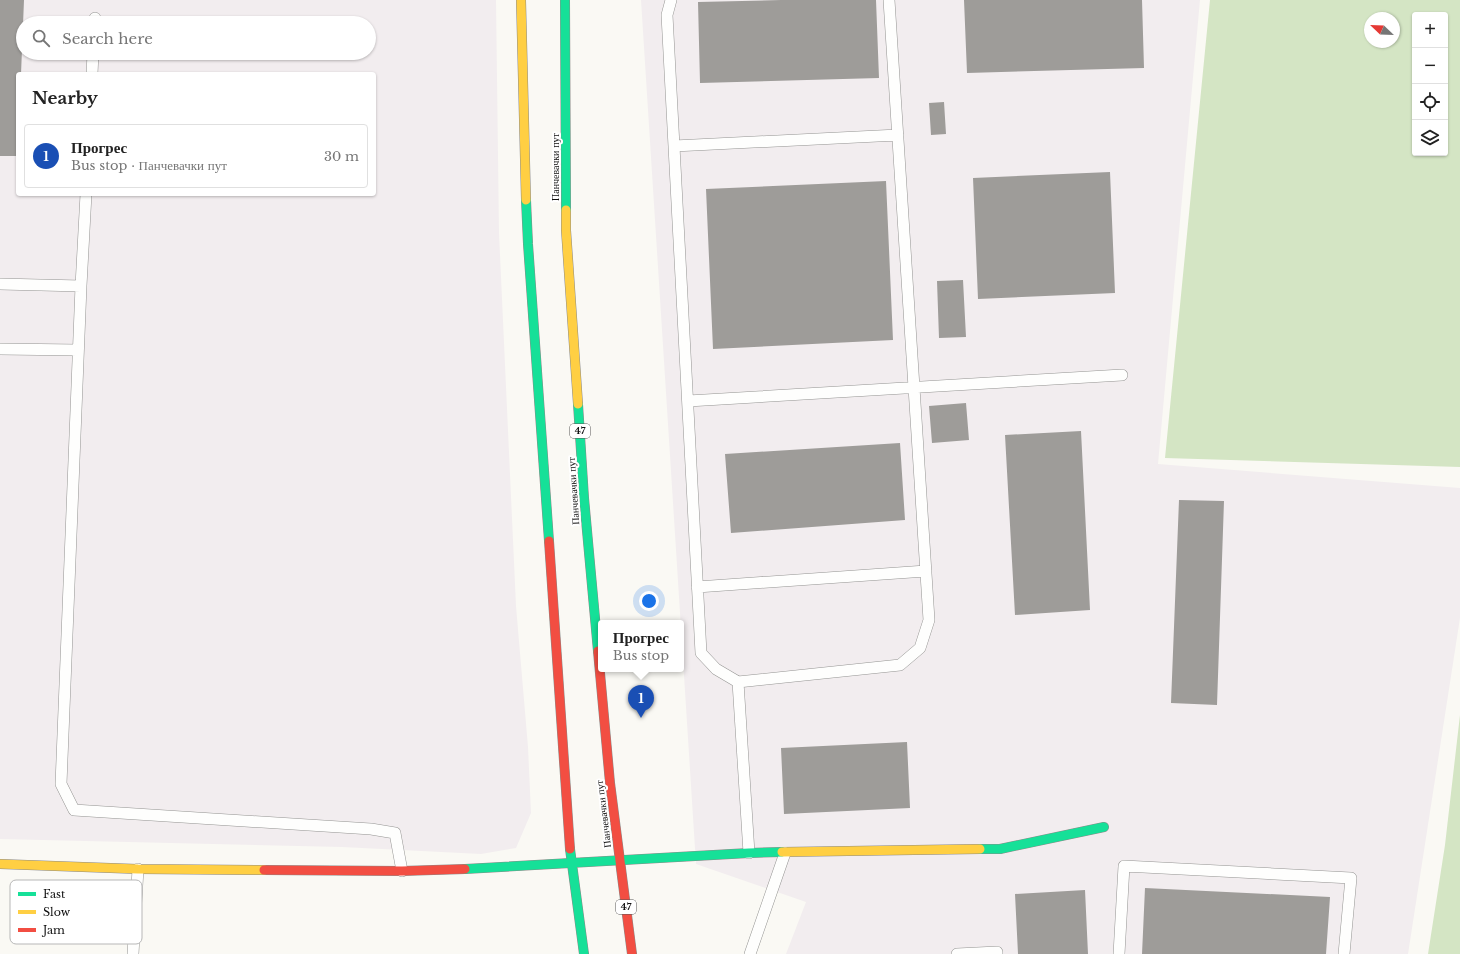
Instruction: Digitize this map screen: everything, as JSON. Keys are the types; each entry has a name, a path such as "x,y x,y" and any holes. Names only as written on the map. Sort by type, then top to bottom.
{"main road":[{"path":"521,0 528,244 571,864 582,952"},
{"name":"Панчевачки пут","path":"565,0 566,230 584,498 598,651"},
{"name":"Панчевачки пут","path":"600,672 610,783 632,954"},
{"path":"0,864 138,869 402,871 571,864 749,853 1000,849 1104,827"}],"lane":[{"path":"671,0 667,15 701,653 716,669 738,682 900,665 920,648 929,620 889,0"},
{"path":"92,72 93,60"},
{"path":"674,146 898,135"},
{"path":"86,196 78,350 61,784 74,810 377,830 395,833 402,871"},
{"path":"0,284 81,286"},
{"path":"0,348 78,350"},
{"path":"688,401 1122,374"},
{"path":"697,587 926,571"},
{"path":"738,682 749,853"},
{"path":"750,954 785,853"},
{"path":"1118,954 1124,866 1351,878 1344,954"},
{"path":"137,880 138,869"},
{"path":"133,954 134,944"},
{"path":"957,954 997,952 997,954"}],"shaded area":[{"path":"0,0 496,0 499,233 516,606 528,747 531,813 516,848 481,854 342,847 0,839"},
{"path":"641,0 1200,0 1158,464 1460,488 1460,618 1408,954 786,954 806,902 696,864 684,672 684,620 680,620"}],"green space":[{"path":"1210,0 1460,0 1460,467 1165,458"},
{"path":"1460,715 1460,954 1428,954 1445,845"}],"building":[{"path":"0,0 24,0 23,16 16,16 16,60 22,60 21,72 16,72 16,156 0,156"},
{"path":"876,0 879,78 700,83 698,2"},
{"path":"964,0 1142,0 1144,68 967,73"},
{"path":"944,102 946,134 931,135 929,103"},
{"path":"1110,172 1115,293 978,299 973,178"},
{"path":"886,181 893,340 713,349 706,189"},
{"path":"963,280 966,337 939,338 937,281"},
{"path":"966,403 969,440 932,443 929,406"},
{"path":"1081,431 1090,610 1015,615 1005,435"},
{"path":"900,443 905,520 731,533 725,454"},
{"path":"1179,500 1224,501 1217,705 1171,703"},
{"path":"907,742 910,808 784,814 781,748"},
{"path":"1145,888 1330,897 1326,954 1142,954"},
{"path":"1085,890 1088,954 1018,954 1015,894"}],"traffic: fast":[{"path":"565,0 566,210"},
{"path":"526,200 549,541"},
{"path":"578,404 584,498 598,651"},
{"path":"980,849 1000,849 1104,827"},
{"path":"570,849 584,954"},
{"path":"465,869 782,852"}],"traffic: slow":[{"path":"521,0 526,200"},
{"path":"566,210 566,230 578,404"},
{"path":"782,852 980,849"},
{"path":"0,864 138,869 264,870"}],"traffic: jam":[{"path":"549,541 570,849"},
{"path":"600,672 610,783 632,954"},
{"path":"264,870 402,871 465,869"}],"place":[{"name":"Прогрес","path":"641,718"}]}
